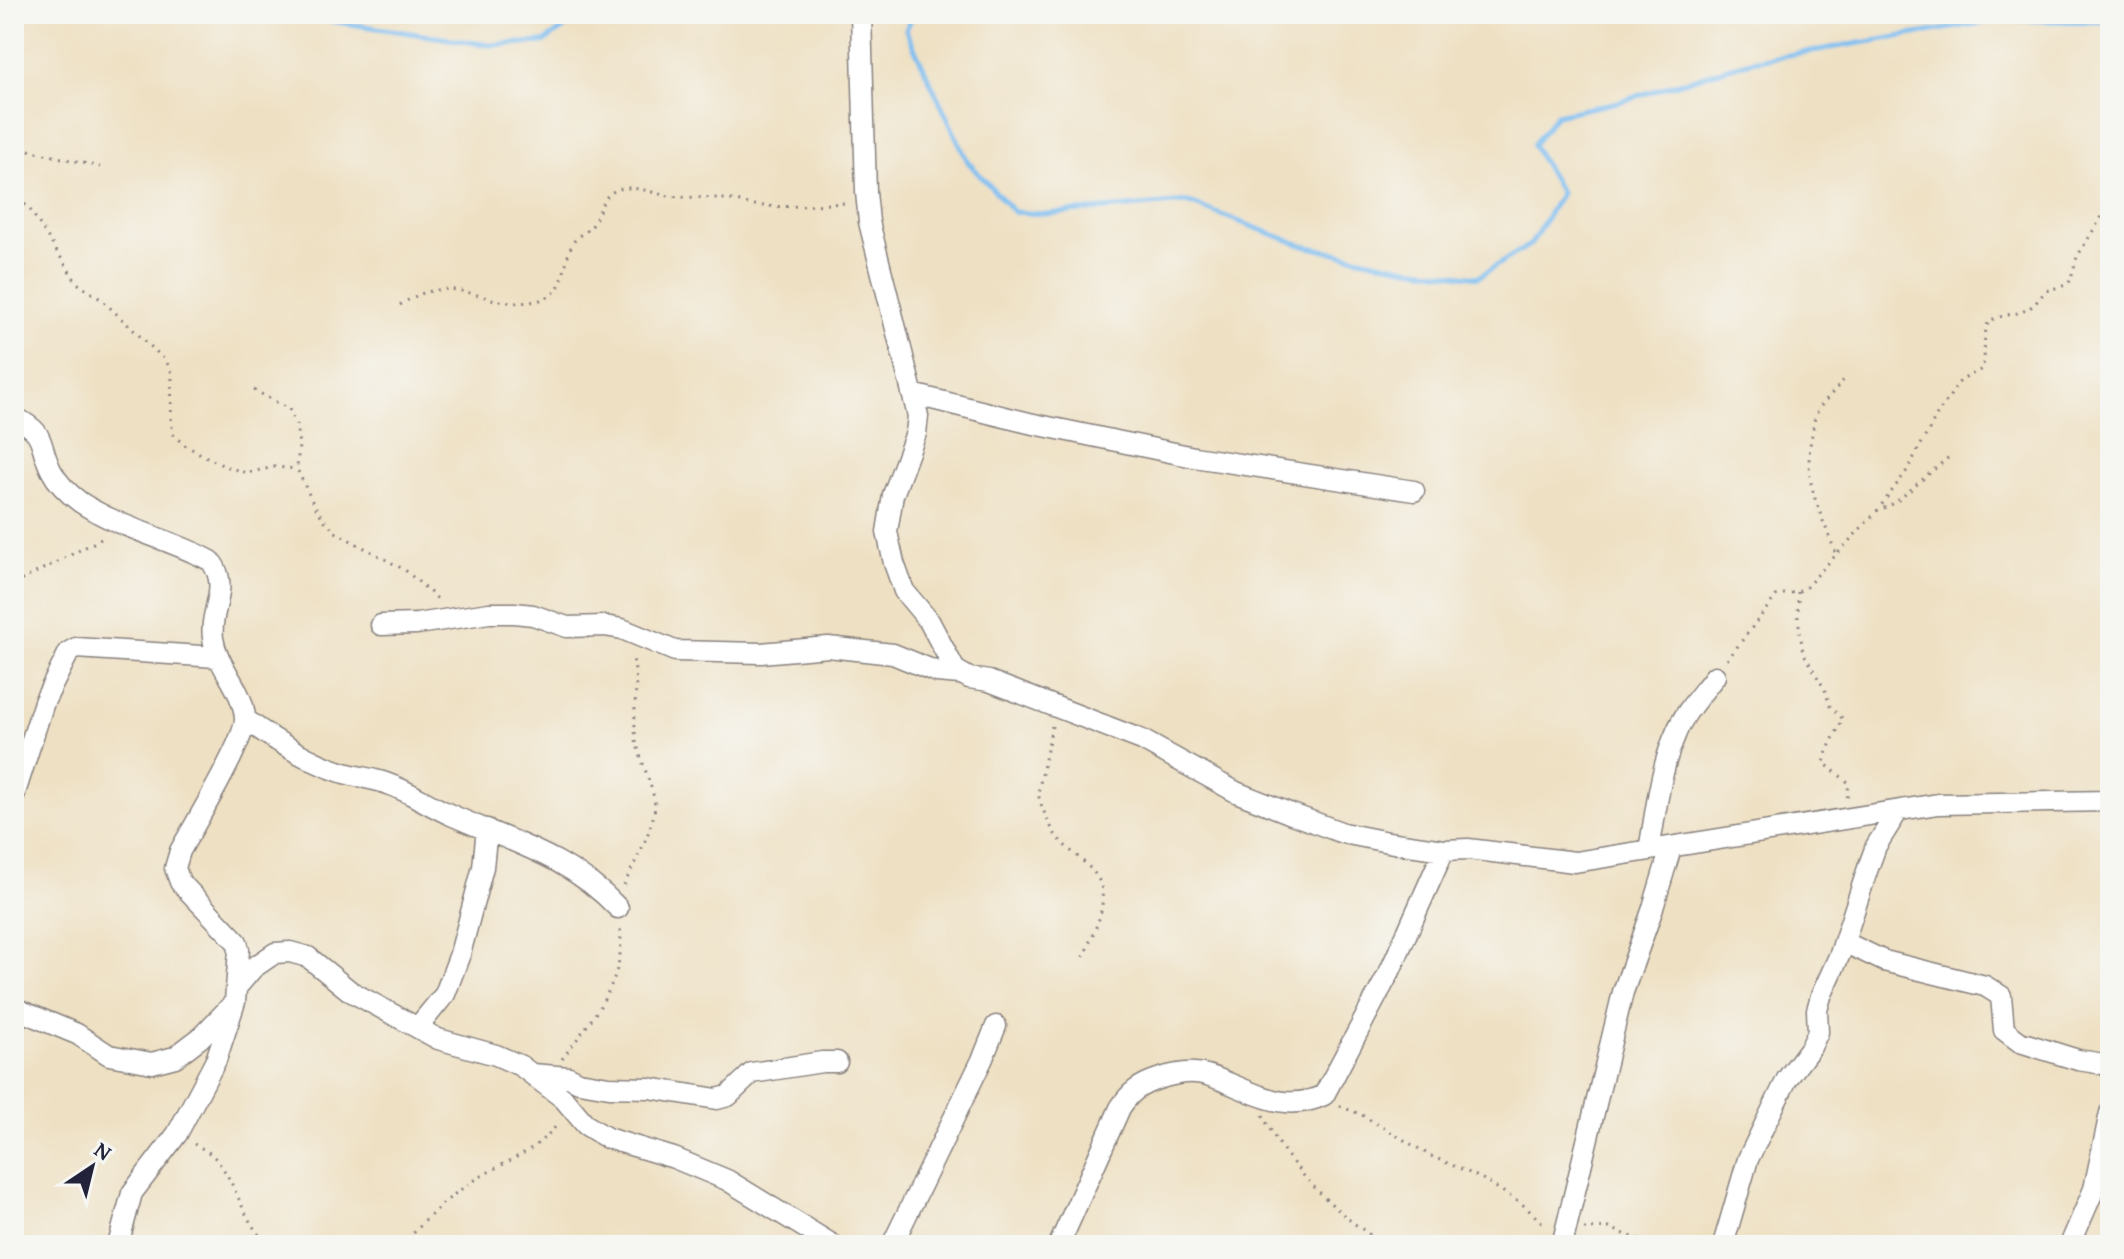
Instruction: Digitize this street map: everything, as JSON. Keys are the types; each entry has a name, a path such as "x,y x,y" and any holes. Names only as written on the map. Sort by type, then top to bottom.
{"street":[{"path":"861,14 867,202 873,241 918,416 916,433 893,495 887,532 904,591 929,621 946,658 960,674"},
{"path":"912,394 1029,423 1194,457 1414,491"},
{"path":"14,417 32,427 42,439 51,470 79,501 128,528 211,561 218,571 221,586 212,635 217,657 236,687 245,719 240,741 180,851 175,868 180,882 237,942 235,995 216,1060 177,1134 132,1193 118,1245"},
{"path":"381,625 514,613 533,615 567,627 622,629 675,651 761,653 828,647 893,654 937,672 989,681 1142,740 1236,792 1343,833 1444,850 1468,849 1575,862 1958,802 2110,801"},
{"path":"14,796 44,702 69,652 76,648 217,657"},
{"path":"1649,850 1659,795 1676,733 1715,676"},
{"path":"245,719 313,760 342,773 391,785 448,814 554,858 584,875 618,908"},
{"path":"1723,1245 1748,1159 1787,1079 1811,1047 1818,1032 1817,1010 1821,996 1844,942 1876,846 1898,811"},
{"path":"418,1027 445,994 460,954 483,867 487,829"},
{"path":"1564,1237 1623,992 1671,848"},
{"path":"1059,1245 1128,1094 1144,1084 1190,1072 1206,1074 1253,1094 1290,1102 1308,1103 1324,1095 1390,971 1444,850"},
{"path":"1844,942 1884,961 1997,991 2001,996 2004,1030 2012,1037 2061,1055 2110,1065"},
{"path":"14,1008 77,1034 109,1055 152,1063 175,1057 188,1048 263,958 290,952 308,957 350,991 438,1039 496,1055 541,1074 609,1087 649,1088 717,1099 733,1092 752,1073 837,1062"},
{"path":"892,1245 996,1026"},
{"path":"541,1074 586,1125 607,1138 666,1155 727,1180 833,1245"},
{"path":"2070,1245 2094,1189 2110,1113"}],"path":[{"path":"14,144 100,167"},
{"path":"400,305 436,288 462,289 500,302 544,299 554,293 560,283 575,240 591,229 603,202 610,193 619,189 639,189 668,196 726,199 756,206 867,202"},
{"path":"14,192 31,211 77,283 102,300 166,361 172,373 171,422 174,436 222,465 246,473 275,467 297,469"},
{"path":"1715,676 1769,603 1777,595 1798,592 1877,511 1906,472 1937,415 1960,381 1982,369 1983,341 1989,321 2017,314 2037,303 2045,291 2070,281 2077,257 2110,203"},
{"path":"1835,554 1817,511 1808,458 1816,415 1846,376"},
{"path":"254,390 289,409 296,424 299,445 297,469 314,505 337,533 405,570 423,583 455,616"},
{"path":"1877,511 1912,491 1950,456"},
{"path":"14,584 128,528"},
{"path":"1798,592 1803,652 1825,690 1830,706 1843,719 1824,763 1849,783 1843,820"},
{"path":"541,1074 599,1010 616,975 621,958 618,908 623,886 645,838 655,806 636,738 637,672 622,629"},
{"path":"1056,707 1038,793 1055,834 1094,873 1102,888 1100,918 1084,957"},
{"path":"1253,1094 1268,1127 1294,1162 1345,1216 1381,1245"},
{"path":"1317,1098 1362,1115 1431,1156 1481,1178 1521,1203 1544,1225 1564,1237 1601,1226 1654,1245"},
{"path":"403,1245 420,1225 468,1184 533,1149 574,1112"},
{"path":"177,1134 214,1156 236,1189 255,1231 269,1245"}],"waterway":[{"path":"169,14 318,19 489,45 544,42 584,14"},
{"path":"913,14 906,30 968,162 1014,212 1045,214 1187,202 1304,246 1402,267 1478,277 1531,244 1561,193 1533,145 1556,115 1618,102 1751,61 2000,20 2110,22"}]}
